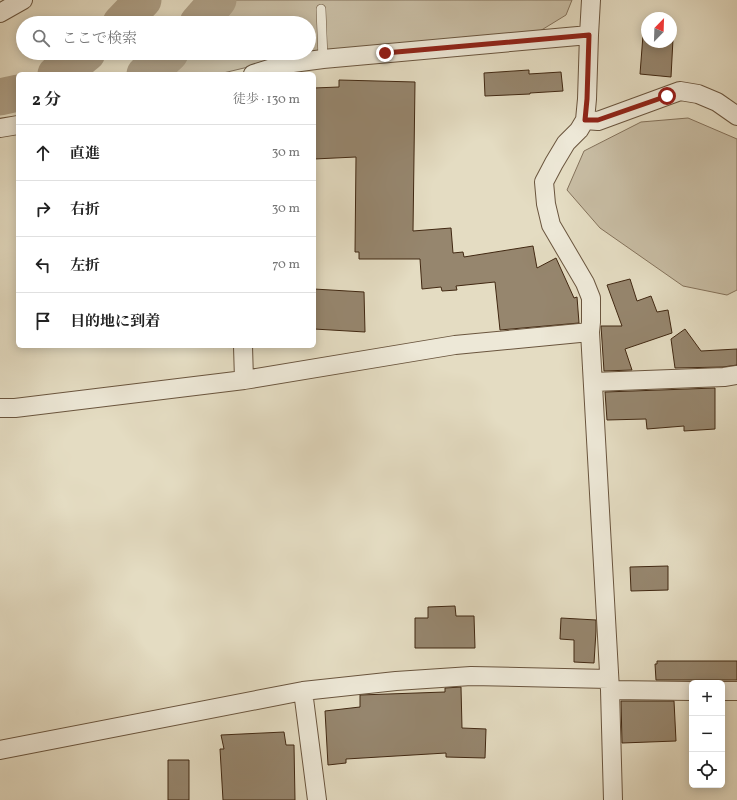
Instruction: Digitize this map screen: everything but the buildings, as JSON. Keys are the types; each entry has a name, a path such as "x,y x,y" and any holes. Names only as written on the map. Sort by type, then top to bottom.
{"street":[{"path":"0,13 23,0"},
{"path":"591,0 585,120 579,130 566,143 544,182 546,204 551,225 585,283 591,298 590,332 610,684 613,800"},
{"path":"316,60 589,35"},
{"path":"259,72 285,64 315,60"},
{"path":"585,120 598,120 680,91 698,94 717,102 737,116"},
{"path":"0,128 16,125"},
{"path":"0,408 15,408 244,380 455,345 590,332"},
{"path":"244,348 244,380"},
{"path":"593,382 724,377 737,375"},
{"path":"0,750 303,691 396,681 471,676 610,684 689,691"},
{"path":"303,691 317,800"},
{"path":"725,691 737,691"}],"lane":[{"path":"321,9 323,59"}],"shaded area":[{"path":"232,0 572,0 566,15 535,34 316,55 316,16 219,16"},
{"path":"177,60 277,60 227,72 160,72"},
{"path":"688,118 737,139 737,290 727,295 683,286 600,228 567,190 584,151 641,122"}],"waterway":[{"path":"128,16 143,0"},
{"path":"204,16 218,0"},
{"path":"59,72 78,60"},
{"path":"148,72 163,60"},
{"path":"0,97 16,93"}],"route":[{"path":"385,53 589,35 585,120 598,120 667,96"}]}
